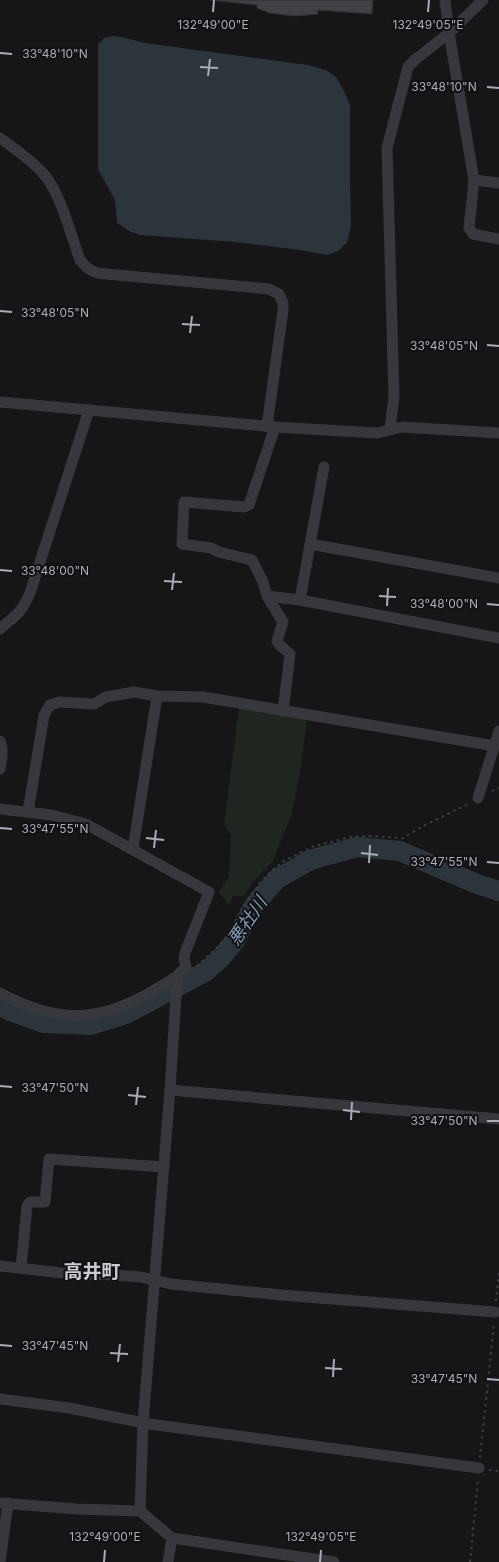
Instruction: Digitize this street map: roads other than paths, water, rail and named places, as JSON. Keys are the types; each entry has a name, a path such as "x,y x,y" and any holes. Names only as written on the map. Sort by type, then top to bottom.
{"street":[{"path":"445,0 474,180 469,228 472,234 499,239"},
{"path":"390,428 394,396 387,148 408,67 449,33 483,0"},
{"path":"0,138 46,177 56,195 80,260 87,269 94,273 269,289 280,294 283,310 271,427 249,505 244,508 184,502 182,544 211,548 219,552 252,560 263,582 267,596 283,622 277,641 280,647 290,654 283,711"},
{"path":"474,180 499,184"},
{"path":"0,402 271,427 377,432 402,427 499,433"},
{"path":"0,629 25,604 30,593 89,410"},
{"path":"300,600 324,467"},
{"path":"310,544 499,578"},
{"path":"267,596 300,600 499,638"},
{"path":"28,812 44,715 50,705 60,702 94,704 106,697 134,692 157,696 203,697 494,746"},
{"path":"133,849 157,696"},
{"path":"478,798 499,731"},
{"path":"0,741 2,744 2,757 0,769"},
{"path":"0,809 52,815 86,824 209,892 185,953 186,967 177,978 140,998 114,1010 91,1015 68,1016 42,1012 14,1001 0,993"},
{"path":"140,1511 143,1423 170,1090 177,978"},
{"path":"170,1090 499,1118"},
{"path":"21,1268 27,1206 30,1202 45,1202 49,1159 164,1167"},
{"path":"0,1266 62,1273 115,1275 171,1284 282,1295 495,1312"},
{"path":"0,1399 69,1408 143,1423 479,1468"},
{"path":"0,1562 4,1503 77,1509 140,1511 172,1538 334,1562"},
{"path":"168,1562 172,1538"}],"waterway":[{"name":"悪社川","path":"0,1005 10,1011 44,1023 91,1025 126,1014 205,972 220,959 234,942 255,904 277,879 310,860 357,847 400,851 477,884 499,891"}],"district":[{"name":"高井町","path":"92,1271"}]}
